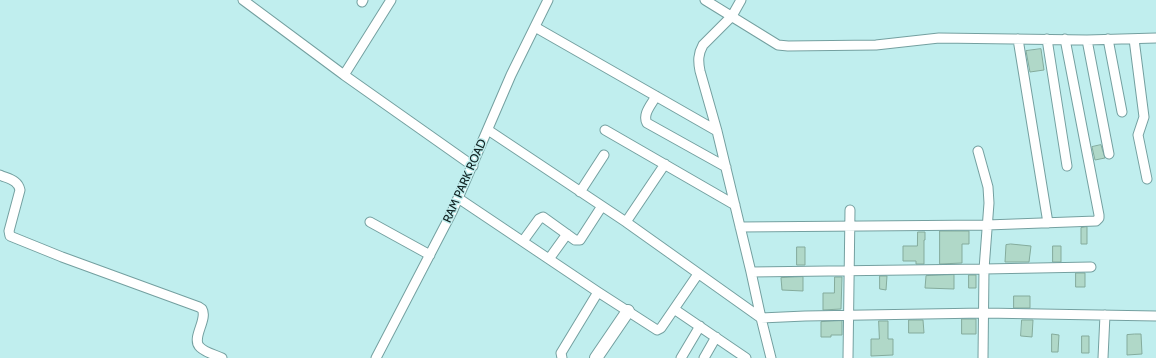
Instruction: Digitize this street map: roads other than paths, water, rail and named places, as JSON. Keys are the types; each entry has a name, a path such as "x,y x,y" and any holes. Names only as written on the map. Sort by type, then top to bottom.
{"street":[{"path":"243,0 344,75 473,166"},
{"path":"344,75 391,0"},
{"path":"741,0 732,16 703,45 699,57 700,71 726,167 771,358"},
{"path":"709,1 778,45 788,46 876,45 939,38 1087,40 1156,38"},
{"name":"RAM PARK ROAD","path":"376,358 458,198 511,75 535,28 543,2"},
{"path":"535,28 717,131"},
{"path":"1018,39 1048,223"},
{"path":"1047,39 1067,166"},
{"path":"740,227 987,225 1093,222 1099,218 1099,215 1065,39"},
{"path":"1108,39 1122,112"},
{"path":"1134,39 1144,117 1138,135 1147,179"},
{"path":"1087,40 1109,154"},
{"path":"656,96 646,114 645,118 647,123 726,167"},
{"path":"488,130 626,222 761,318 984,313 1156,316"},
{"path":"606,130 735,205"},
{"path":"978,151 988,187 989,204 984,269 983,358"},
{"path":"580,192 604,155"},
{"path":"626,222 665,164"},
{"path":"0,175 14,181 18,184 20,190 9,231 12,238 200,307 204,311 204,314 198,343 209,355 222,358"},
{"path":"458,198 657,330 661,328 698,274"},
{"path":"523,241 539,219 543,217 575,240 580,240 602,206"},
{"path":"848,358 850,210"},
{"path":"370,222 430,255"},
{"path":"549,259 567,234"},
{"path":"751,272 1091,267"},
{"path":"562,358 561,353 598,292"},
{"path":"674,309 741,356"},
{"path":"596,358 628,311"},
{"path":"1103,358 1105,315"},
{"path":"681,358 700,326"},
{"path":"704,358 716,337"}]}
